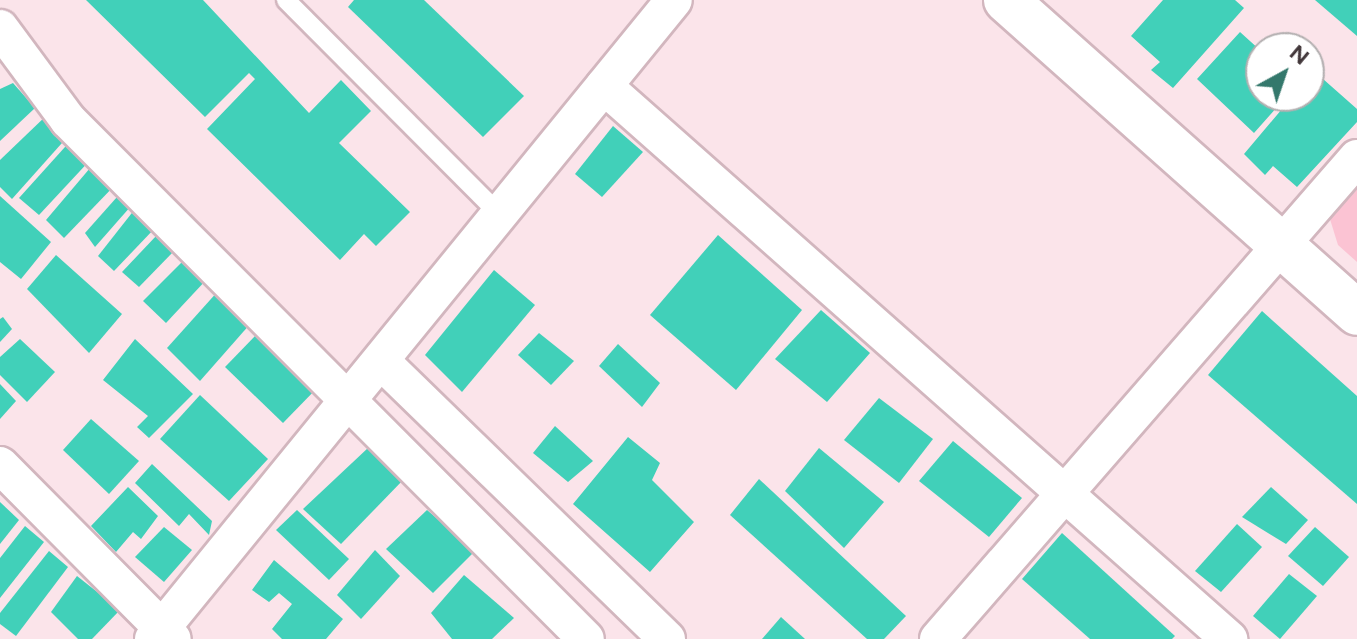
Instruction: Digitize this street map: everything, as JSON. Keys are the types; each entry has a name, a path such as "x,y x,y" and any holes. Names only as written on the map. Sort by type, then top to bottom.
{"street":[{"path":"0,465 163,635 498,213 674,0"},
{"path":"1006,0 1357,313"},
{"path":"0,28 68,120 351,400 586,639"},
{"path":"604,86 1229,639"},
{"path":"938,639 1357,158"},
{"path":"381,361 667,639"}],"lane":[{"path":"286,0 498,213"}],"shaded area":[{"path":"1357,184 1357,262 1338,245 1329,216"}],"building":[{"path":"86,0 203,0 309,113 341,80 371,111 339,143 410,212 376,246 364,234 340,260 207,129 255,79 249,73 205,117"},
{"path":"354,0 424,0 524,96 483,137 348,7"},
{"path":"1163,0 1235,0 1244,8 1173,88 1151,70 1160,62 1131,36"},
{"path":"1315,0 1357,0 1357,36"},
{"path":"1240,32 1245,37 1245,112 1273,112 1254,133 1197,79"},
{"path":"1325,81 1357,109 1357,122 1297,187 1273,166 1265,175 1244,154 1279,112 1325,112"},
{"path":"13,83 35,108 0,141 0,89"},
{"path":"48,114 70,134 12,199 0,187 0,160"},
{"path":"613,126 643,152 602,197 575,174"},
{"path":"74,137 93,157 39,215 19,198"},
{"path":"96,161 117,183 64,238 46,220"},
{"path":"0,196 51,242 21,279 0,262"},
{"path":"117,197 131,206 95,247 85,233"},
{"path":"135,209 155,228 114,271 98,256"},
{"path":"157,235 174,251 139,287 122,272"},
{"path":"718,235 802,310 736,390 650,315"},
{"path":"56,255 122,314 89,353 27,289"},
{"path":"186,258 207,279 166,323 143,301"},
{"path":"494,270 535,305 462,392 425,355"},
{"path":"219,290 251,323 200,381 167,348"},
{"path":"821,310 870,353 827,402 775,359"},
{"path":"1262,311 1357,396 1357,504 1208,375"},
{"path":"3,317 12,329 0,342 0,319"},
{"path":"259,332 320,385 283,423 225,367"},
{"path":"539,333 574,361 551,385 518,355"},
{"path":"20,339 55,372 27,402 0,375 0,357"},
{"path":"135,339 193,394 149,438 137,427 148,416 103,380"},
{"path":"618,344 660,383 642,407 599,366"},
{"path":"0,384 16,401 0,419"},
{"path":"200,395 268,459 229,501 160,439"},
{"path":"879,398 933,439 899,483 844,440"},
{"path":"91,419 139,461 109,494 63,450"},
{"path":"555,426 593,461 568,482 533,453"},
{"path":"628,437 660,463 652,480 694,522 650,572 573,504"},
{"path":"953,441 1022,498 989,537 919,481"},
{"path":"369,447 405,478 341,544 303,509"},
{"path":"819,448 884,502 844,548 785,491"},
{"path":"152,464 212,521 209,535 189,514 179,526 135,483"},
{"path":"759,479 906,616 884,639 867,639 730,515"},
{"path":"128,487 158,516 141,539 133,532 116,552 91,526"},
{"path":"1271,487 1308,520 1286,544 1242,517"},
{"path":"0,502 19,520 0,544"},
{"path":"297,510 349,559 329,580 276,530"},
{"path":"427,510 475,551 433,593 386,549"},
{"path":"1237,524 1262,547 1221,592 1195,571"},
{"path":"25,526 44,542 0,598 0,558"},
{"path":"164,527 192,550 164,582 135,557"},
{"path":"1315,527 1349,557 1323,586 1288,556"},
{"path":"1062,533 1175,636 1172,639 1090,639 1022,579"},
{"path":"375,550 400,576 361,619 337,595"},
{"path":"49,551 68,567 16,636 0,624 0,613"},
{"path":"274,560 343,619 326,639 282,639 272,629 292,604 279,593 269,602 252,590"},
{"path":"1289,574 1317,596 1280,639 1253,616"},
{"path":"464,575 514,618 492,639 452,639 431,613"},
{"path":"77,576 120,610 92,639 78,639 51,612"},
{"path":"781,617 805,639 762,639"}]}
